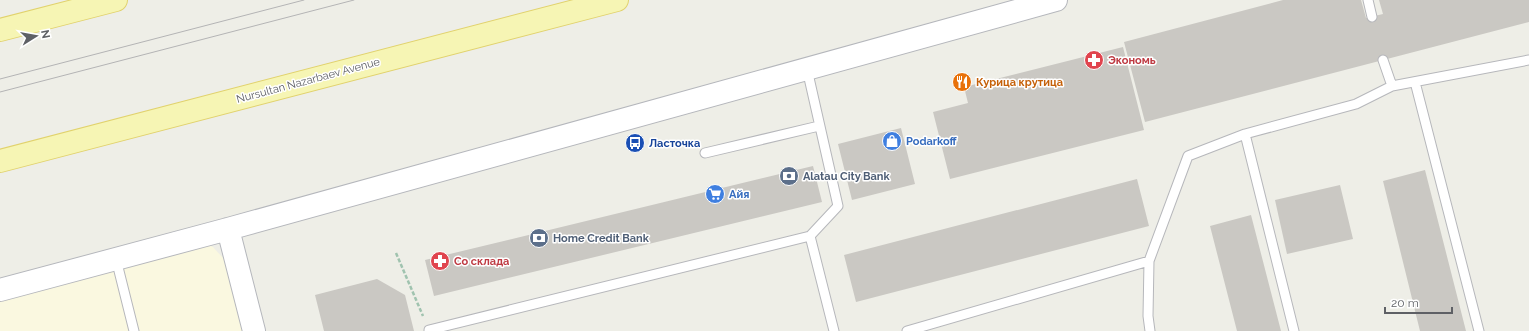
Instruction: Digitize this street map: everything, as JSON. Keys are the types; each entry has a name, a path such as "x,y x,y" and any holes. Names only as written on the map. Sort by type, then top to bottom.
{"main road":[{"path":"0,30 116,0"},
{"name":"Nursultan Nazarbaev Avenue","path":"0,161 617,0"}],"street":[{"path":"0,290 228,229 1056,0"},
{"path":"228,229 254,331"}],"lane":[{"path":"1368,0 1372,17"},
{"path":"1383,60 1392,86"},
{"path":"1150,331 1148,316 1149,261 1188,156 1245,134 1356,104 1392,86 1529,60"},
{"path":"429,330 810,236 838,206 807,69"},
{"path":"1415,82 1479,331"},
{"path":"705,153 819,126"},
{"path":"1245,134 1294,331"},
{"path":"810,236 834,331"},
{"path":"116,259 134,331"},
{"path":"907,331 1149,261"}],"path":[{"path":"396,253 429,330"}],"shaded area":[{"path":"207,244 213,247 224,259 243,331 0,331 0,297"}],"building":[{"path":"1283,0 1361,0 1366,18 1383,14 1379,0 1529,0 1529,22 1145,122 1124,42"},
{"path":"1123,47 1144,130 950,179 933,112 968,103 964,87"},
{"path":"901,128 915,184 852,200 838,144"},
{"path":"813,166 822,202 434,296 425,260"},
{"path":"1425,170 1466,331 1420,331 1383,181"},
{"path":"1137,179 1149,226 856,302 844,255"},
{"path":"1340,185 1353,239 1287,254 1275,200"},
{"path":"1251,215 1281,331 1237,331 1210,226"},
{"path":"377,279 405,295 414,331 324,331 315,295"}],"tram line":[{"path":"0,79 304,0"},
{"path":"0,92 354,0"}],"place":[{"name":"Экономь","path":"1094,60"},
{"name":"Курица крутица","path":"962,82"},
{"name":"Podarkoff","path":"892,141"},
{"name":"Ласточка","path":"635,143"},
{"name":"Alatau City Bank","path":"789,176"},
{"name":"Айя","path":"715,194"},
{"name":"Home Credit Bank","path":"539,238"},
{"name":"Со склада","path":"440,261"}]}
